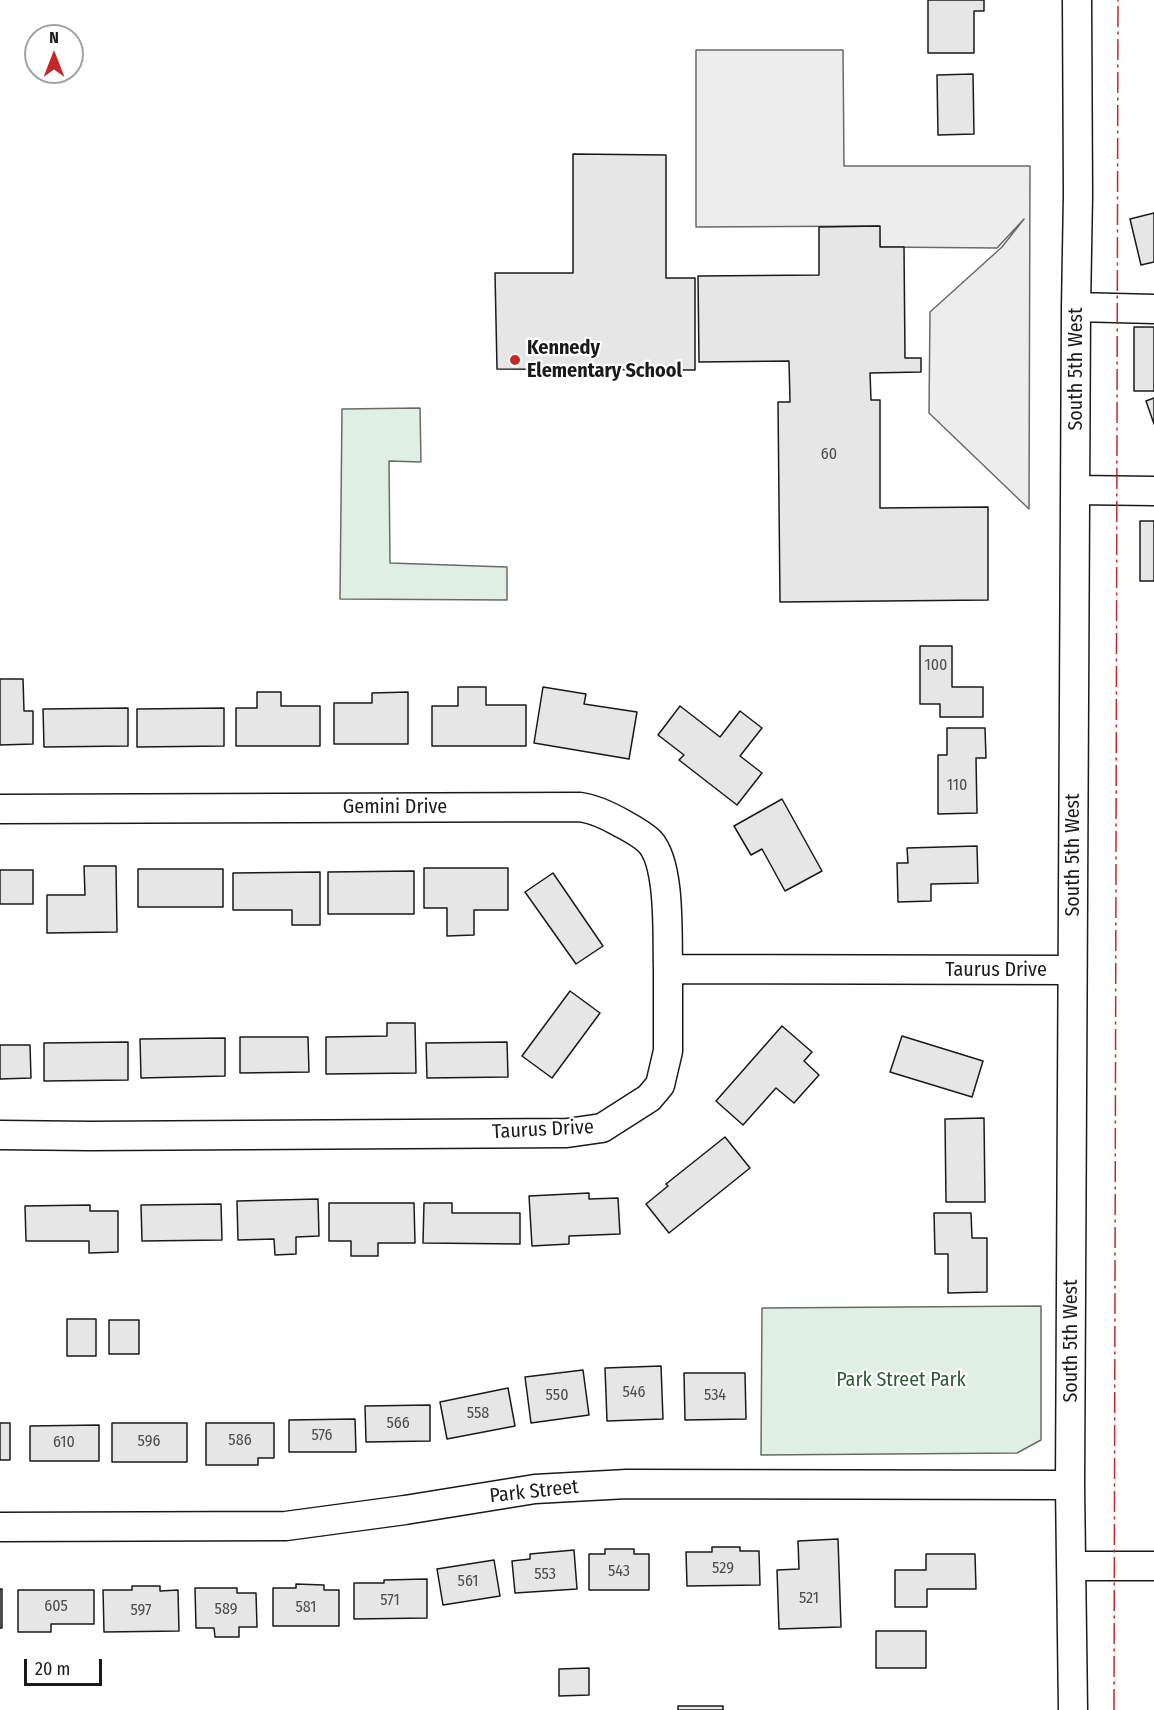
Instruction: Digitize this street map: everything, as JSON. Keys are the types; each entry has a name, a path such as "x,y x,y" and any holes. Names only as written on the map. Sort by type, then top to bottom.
{"street":[{"name":"South 5th West","path":"1073,1710 1072,970 1078,195 1077,0"},
{"path":"1076,307 1154,309"},
{"path":"1076,490 1154,491"},
{"name":"Gemini Drive","path":"0,808 590,808 613,818 642,836 651,843 657,853 664,869 668,969"},
{"name":"Taurus Drive","path":"0,1135 555,1133 602,1128 649,1098 660,1085 668,1051 668,969 1072,970"},
{"name":"Park Street","path":"0,1527 286,1526 535,1489 627,1484 1071,1485"},
{"path":"1072,1566 1154,1566"}],"green space":[{"path":"420,408 421,462 389,461 390,563 507,567 507,600 340,599 342,409"},
{"name":"Park Street Park","path":"1041,1306 1041,1440 1017,1453 761,1455 762,1308"}],"shaded area":[{"path":"696,50 843,50 844,166 1030,166 1029,509 929,413 930,312 1002,247 1024,219 997,248 880,247 879,226 696,227"}],"building":[{"path":"928,0 984,0 984,11 974,11 974,53 928,53"},
{"path":"973,74 974,134 938,135 937,75"},
{"path":"573,154 666,155 666,278 695,278 695,370 497,369 495,273 573,273"},
{"path":"1154,213 1154,262 1141,265 1130,219"},
{"name":"Kennedy Elementary School","path":"880,226 880,247 904,247 905,358 921,358 921,372 870,373 871,400 880,400 880,508 988,507 988,600 780,602 778,402 790,402 789,361 699,362 698,276 819,275 819,227"},
{"path":"1134,327 1154,327 1154,391 1134,391"},
{"path":"1154,398 1154,424 1146,401"},
{"path":"1140,521 1154,521 1154,581 1140,581"},
{"path":"920,646 952,646 952,687 983,687 983,717 940,717 940,704 920,704"},
{"path":"0,679 23,679 24,711 33,711 33,744 0,745"},
{"path":"458,687 486,687 486,705 526,705 526,746 432,746 432,706 458,706"},
{"path":"543,687 586,694 584,704 637,712 629,759 534,743"},
{"path":"257,692 281,692 281,706 320,706 320,746 236,746 236,708 257,708"},
{"path":"408,692 408,744 334,744 334,703 372,703 372,693"},
{"path":"680,706 720,737 740,711 762,728 740,756 762,773 737,805 679,760 684,755 658,735"},
{"path":"128,708 128,746 44,747 43,709"},
{"path":"224,708 224,746 137,747 137,709"},
{"path":"947,728 985,728 986,758 976,758 977,813 938,814 938,755 947,755"},
{"path":"782,799 822,871 785,891 762,849 751,855 734,826"},
{"path":"977,846 978,883 931,884 931,901 898,902 897,863 908,863 907,848"},
{"path":"84,866 116,866 117,932 47,933 47,895 85,895"},
{"path":"424,868 508,868 508,910 474,910 474,935 447,936 447,908 424,908"},
{"path":"138,869 223,869 223,907 138,907"},
{"path":"0,870 33,870 33,904 0,904"},
{"path":"414,871 414,914 328,914 328,872"},
{"path":"320,872 320,925 292,925 292,910 233,910 233,873"},
{"path":"553,873 603,946 576,964 525,892"},
{"path":"570,991 600,1013 552,1078 522,1056"},
{"path":"387,1023 415,1023 416,1073 326,1074 326,1037 387,1036"},
{"path":"782,1026 812,1052 804,1061 819,1075 794,1103 776,1088 743,1125 716,1101"},
{"path":"902,1036 983,1061 972,1097 890,1072"},
{"path":"240,1037 308,1037 309,1072 240,1073"},
{"path":"225,1038 225,1076 141,1078 140,1039"},
{"path":"128,1042 128,1080 44,1081 44,1043"},
{"path":"507,1042 508,1077 427,1078 426,1043"},
{"path":"0,1045 30,1045 31,1078 0,1079"},
{"path":"984,1118 985,1202 946,1202 945,1119"},
{"path":"725,1137 750,1168 669,1233 646,1204 668,1186 666,1184"},
{"path":"589,1193 589,1199 618,1198 620,1234 569,1236 569,1244 532,1246 529,1196"},
{"path":"318,1199 319,1236 296,1237 296,1254 275,1255 274,1239 238,1240 237,1201"},
{"path":"329,1203 414,1203 415,1243 378,1243 378,1256 351,1256 351,1241 329,1241"},
{"path":"424,1203 452,1203 452,1213 520,1213 520,1244 423,1243"},
{"path":"221,1204 222,1240 142,1241 141,1205"},
{"path":"90,1205 90,1211 118,1211 118,1252 89,1253 89,1241 26,1241 25,1206"},
{"path":"934,1213 971,1213 972,1238 987,1238 987,1292 948,1293 948,1254 935,1254"},
{"path":"67,1319 96,1319 96,1356 67,1356"},
{"path":"109,1320 139,1320 139,1354 109,1354"},
{"path":"661,1366 663,1419 607,1421 605,1368"},
{"path":"583,1370 589,1415 531,1423 525,1377"},
{"path":"684,1373 745,1373 746,1419 685,1420"},
{"path":"508,1388 515,1426 447,1439 440,1402"},
{"path":"430,1405 430,1441 366,1442 365,1406"},
{"path":"355,1419 356,1452 289,1452 289,1420"},
{"path":"0,1423 10,1423 10,1460 0,1460"},
{"path":"112,1423 187,1423 187,1462 112,1462"},
{"path":"206,1423 274,1423 274,1458 258,1458 258,1465 206,1465"},
{"path":"99,1425 99,1461 30,1461 30,1426"},
{"path":"838,1539 841,1627 779,1629 777,1570 799,1569 798,1541"},
{"path":"712,1547 740,1547 740,1551 759,1551 760,1585 687,1586 686,1552 712,1552"},
{"path":"605,1549 634,1549 634,1554 649,1554 649,1590 589,1590 589,1554 605,1554"},
{"path":"574,1550 577,1589 515,1593 512,1561 530,1559 530,1554"},
{"path":"926,1554 975,1554 976,1589 927,1589 927,1607 895,1607 895,1570 926,1570"},
{"path":"494,1560 500,1596 443,1605 437,1569"},
{"path":"427,1579 427,1618 354,1619 354,1583"},
{"path":"296,1584 324,1585 324,1590 339,1590 339,1626 273,1626 273,1588 296,1588"},
{"path":"132,1586 160,1586 160,1591 178,1590 179,1631 104,1632 103,1590 132,1590"},
{"path":"195,1588 237,1588 237,1593 256,1593 257,1627 239,1627 239,1637 215,1637 214,1628 196,1628"},
{"path":"0,1589 2,1589 2,1628 0,1628"},
{"path":"18,1590 94,1590 94,1624 51,1624 51,1632 18,1632"},
{"path":"876,1631 926,1631 926,1668 876,1668"},
{"path":"589,1668 589,1695 559,1696 559,1669"},
{"path":"678,1706 723,1706 723,1710 678,1710"}],"power":[{"path":"1114,1710 1118,0"}],"place":[{"name":"Kennedy Elementary School","path":"515,360"}]}
